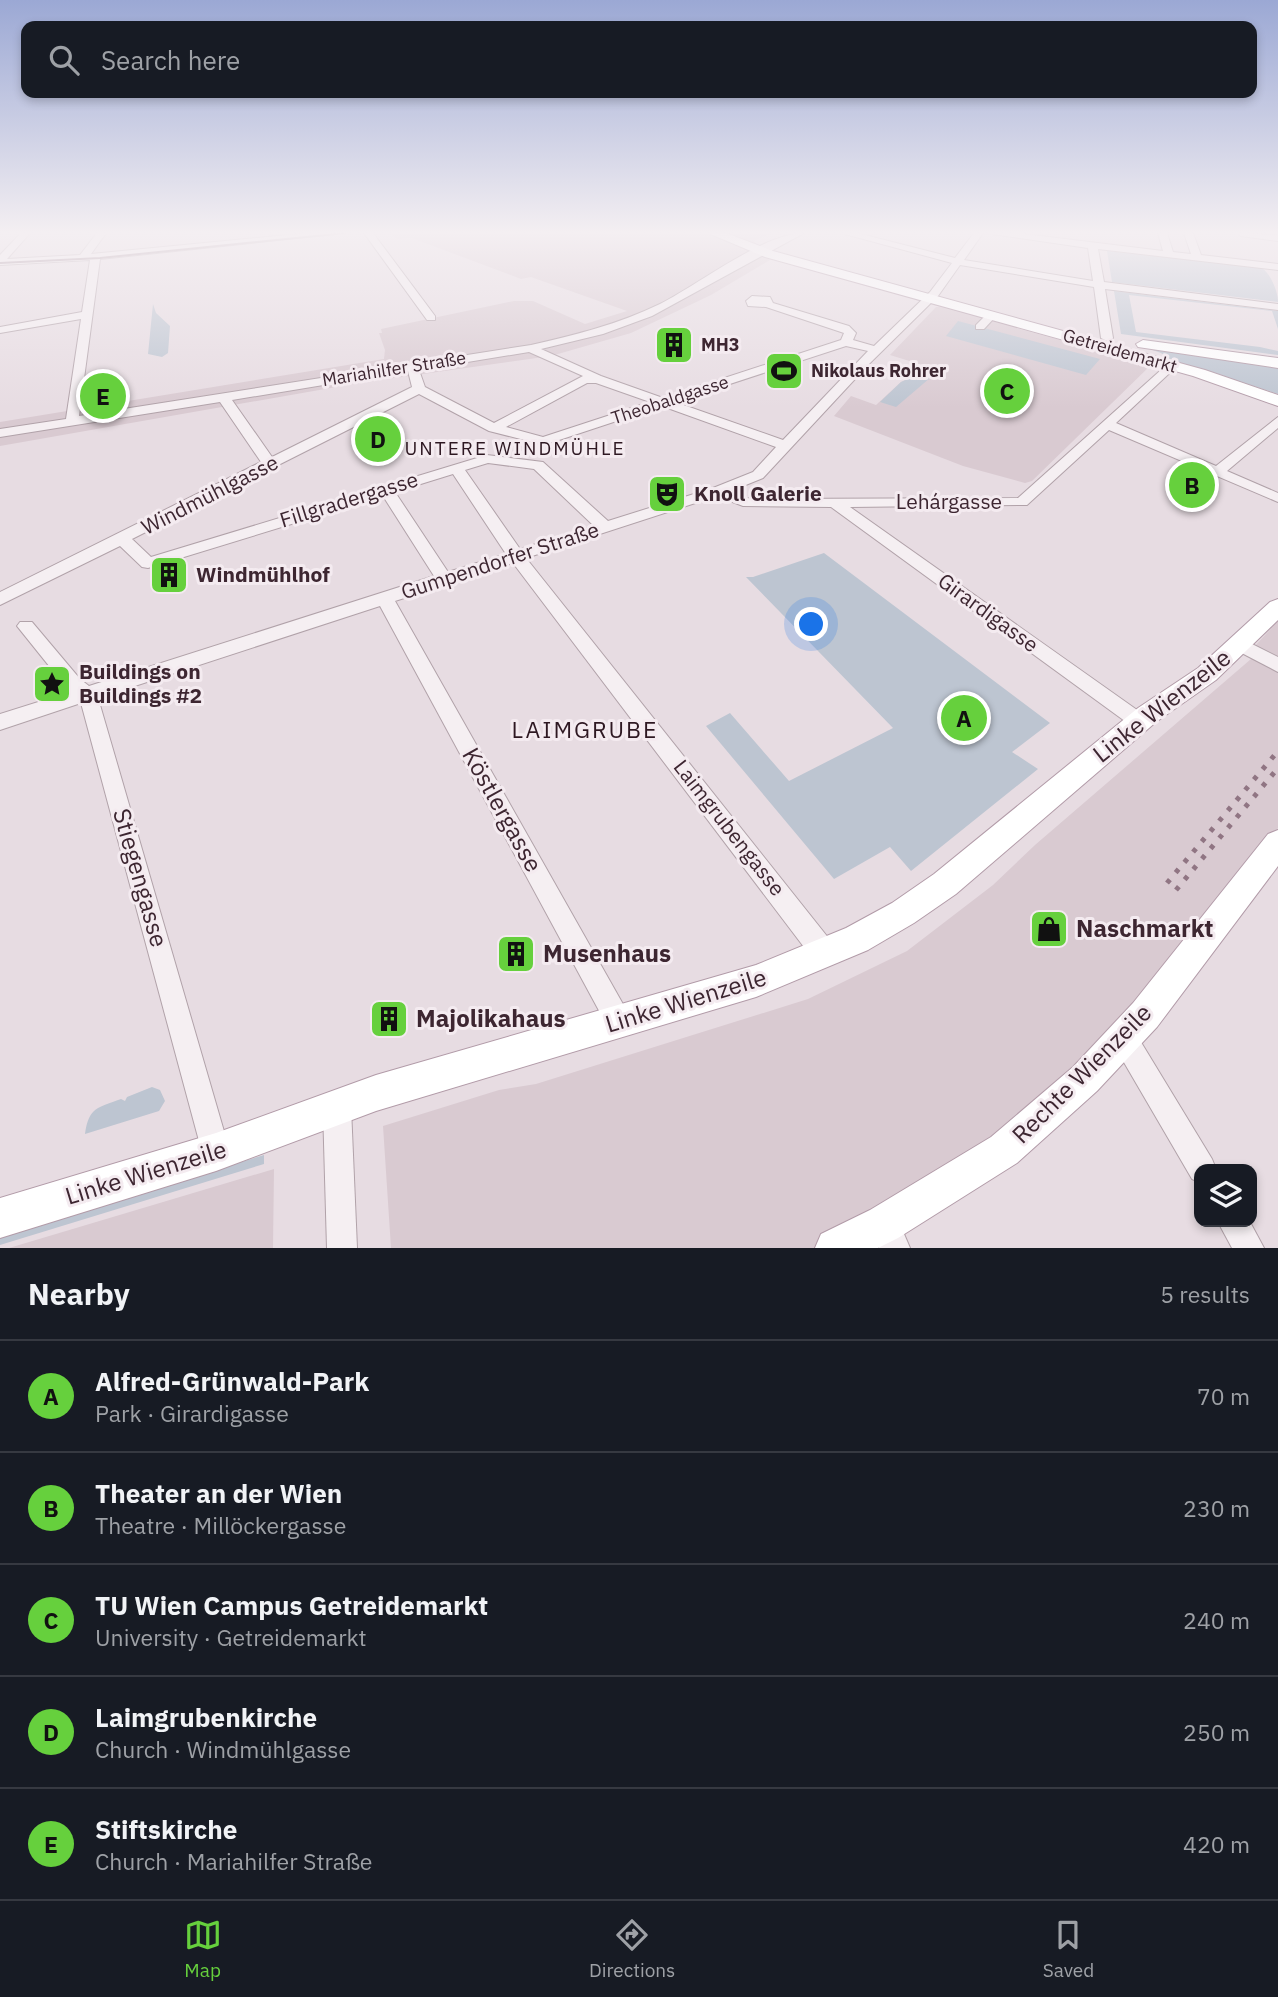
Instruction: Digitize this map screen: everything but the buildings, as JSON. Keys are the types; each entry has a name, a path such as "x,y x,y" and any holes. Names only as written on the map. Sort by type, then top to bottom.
{"main road":[{"name":"Getreidemarkt","path":"915,291 1107,338 1278,363"},
{"name":"Getreidemarkt","path":"932,296 1171,365 1278,401"},
{"name":"Linke Wienzeile","path":"0,1218 215,1152 376,1093 756,981 825,954 903,914 945,884 1140,722 1190,688 1278,607"},
{"name":"Rechte Wienzeile","path":"835,1248 889,1236 1004,1150 1084,1079 1124,1038 1278,843"}],"street":[{"path":"72,420 90,291"},
{"path":"412,291 431,317"},
{"name":"Mariahilfer Straße","path":"0,433 531,348 634,319 689,291"},
{"name":"Gumpendorfer Straße","path":"0,722 718,491 758,475 936,291"},
{"path":"1101,291 1107,338"},
{"path":"1150,291 1278,307"},
{"path":"766,304 845,328 850,333 846,342 877,349"},
{"path":"0,330 86,315"},
{"path":"981,327 992,315"},
{"name":"Theobaldgasse","path":"419,389 494,428 524,439 544,441 846,342"},
{"path":"531,348 597,379 786,446"},
{"name":"Lehárgasse","path":"718,491 743,502 1022,502 1171,365"},
{"path":"412,366 419,389"},
{"path":"494,428 584,380 597,379"},
{"name":"Windmühlgasse","path":"0,599 419,389"},
{"path":"223,396 271,465"},
{"path":"1217,472 1278,421"},
{"path":"1107,424 1278,498"},
{"name":"Fillgradergasse","path":"122,539 148,563 487,459 538,465 605,527"},
{"name":"Laimgrubengasse","path":"456,468 516,556 825,954"},
{"path":"386,489 444,579"},
{"name":"Girardigasse","path":"836,504 1140,722"},
{"name":"Köstlergasse","path":"385,599 619,1022"},
{"path":"26,626 73,684 88,695"},
{"path":"1240,644 1278,665"},
{"name":"Stiegengasse","path":"88,695 215,1152"},
{"path":"1124,1038 1199,1164"},
{"path":"337,1108 342,1248"},
{"path":"1236,1227 1249,1248"}],"shaded area":[{"path":"571,291 717,291 631,333 551,356 359,383 0,446 0,422 384,359 385,350 379,333 382,333 381,329 514,301 533,301 585,324 627,311"},
{"path":"1114,291 1278,311 1278,329 1272,311 1129,295 1136,332 1260,347 1278,351 1278,355 1121,334"},
{"path":"1189,291 1276,291 1278,302"},
{"path":"153,304 156,313 170,326 168,353 162,357 148,354"},
{"path":"936,307 1151,365 1032,481 1025,483 963,466 834,416 851,396 876,405 901,382 932,368 890,355"},
{"path":"958,321 1100,359 1086,375 946,336"},
{"path":"1147,348 1278,365 1278,394 1168,359"},
{"path":"929,369 937,372 896,407 880,402 901,382"},
{"path":"824,553 1050,723 1012,752 1038,769 911,871 890,847 834,879 706,726 730,713 789,781 893,728 746,577"},
{"name":"Naschmarkt","path":"1278,621 1278,828 1139,1018 1006,1131 825,1248 391,1248 383,1126 499,1090 536,1084 808,999 907,951 993,885 1035,845 1251,659 1253,648"},
{"path":"152,1087 160,1090 165,1101 159,1111 85,1134 89,1118 96,1110 121,1099 125,1101 127,1097"},
{"path":"264,1155 264,1164 0,1245 0,1236"},
{"path":"274,1169 273,1248 9,1248"}],"railway":[{"path":"1167,883 1278,751"},
{"path":"1176,890 1278,768"}],"place":[{"name":"MH3","path":"674,345"},
{"name":"Nikolaus Rohrer","path":"784,371"},
{"name":"TU Wien Campus Getreidemarkt","path":"1007,391"},
{"name":"Stiftskirche","path":"103,396"},
{"name":"Laimgrubenkirche","path":"378,439"},
{"name":"Theater an der Wien","path":"1192,485"},
{"name":"Knoll Galerie","path":"667,494"},
{"name":"Windmühlhof","path":"169,575"},
{"name":"Buildings on Buildings #2","path":"52,684"},
{"name":"Alfred-Grünwald-Park","path":"964,718"},
{"name":"Naschmarkt","path":"1049,929"},
{"name":"Musenhaus","path":"516,954"},
{"name":"Majolikahaus","path":"389,1019"}],"district":[{"name":"UNTERE WINDMÜHLE","path":"515,448"},
{"name":"LAIMGRUBE","path":"585,730"}]}
